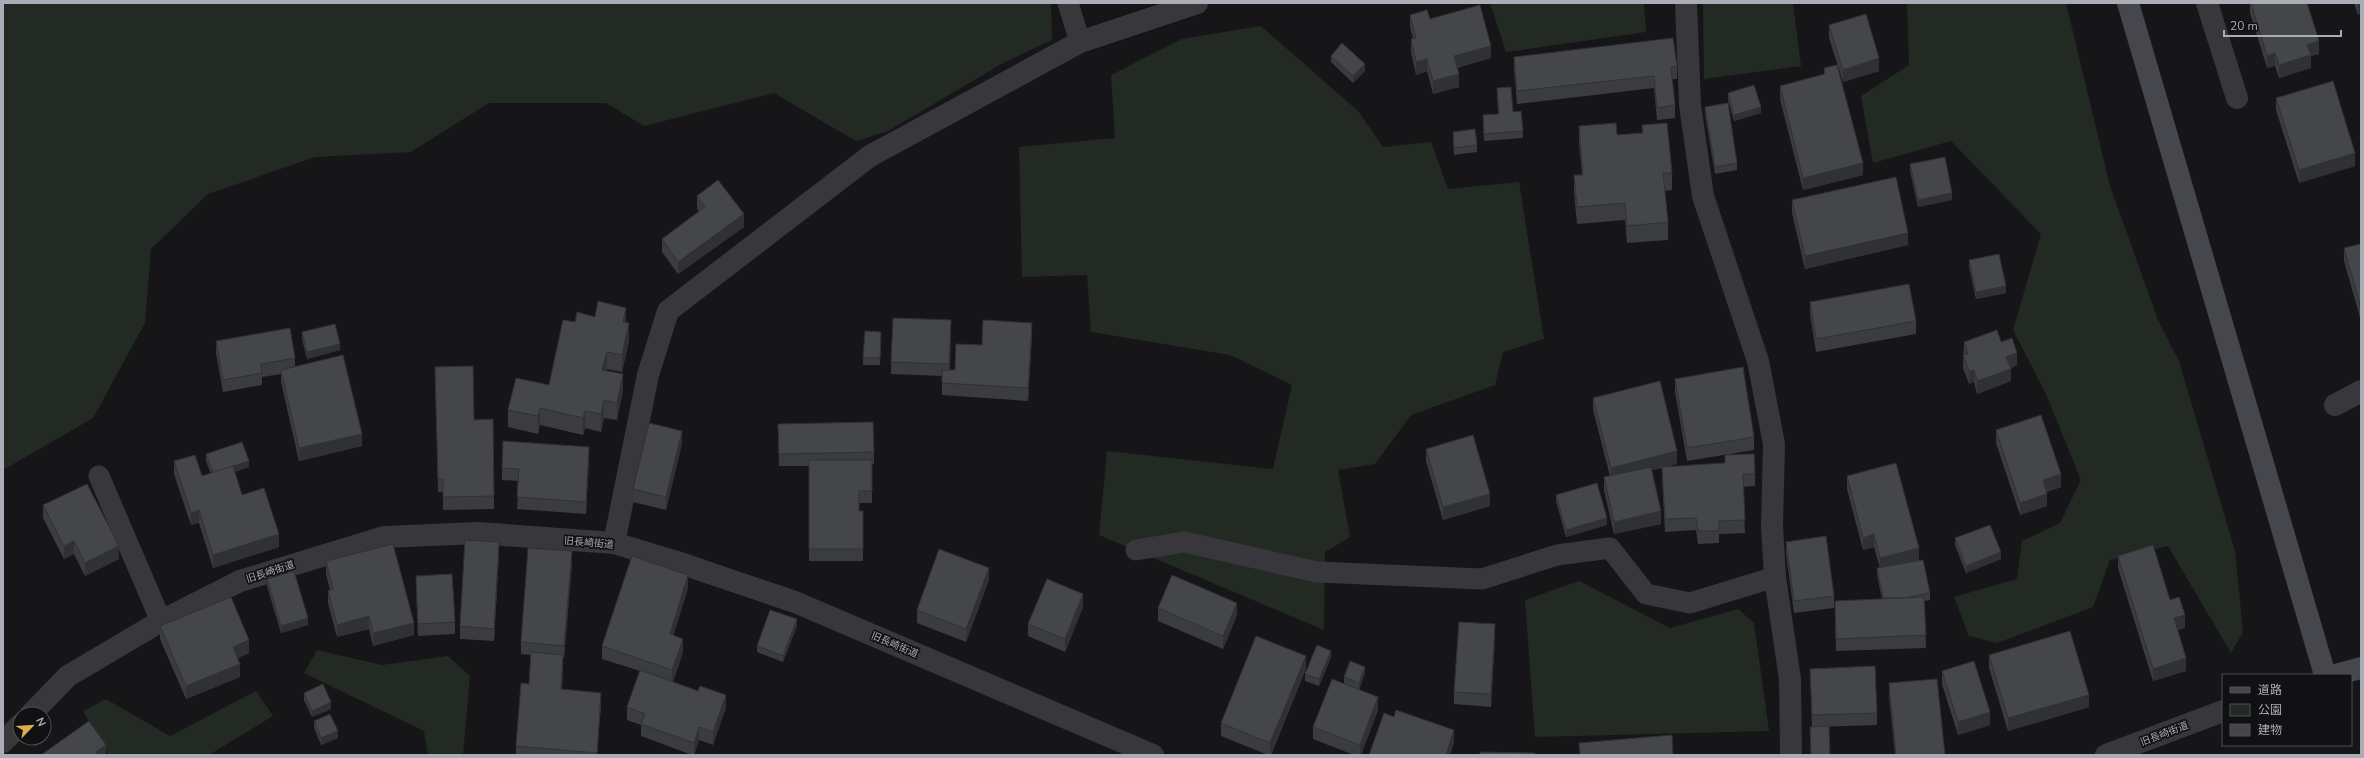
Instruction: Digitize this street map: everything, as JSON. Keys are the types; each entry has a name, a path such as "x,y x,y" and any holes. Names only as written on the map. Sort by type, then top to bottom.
{"street":[{"path":"614,543 648,375 668,311 870,156 1080,42 1197,3"},
{"path":"1686,3 1690,105 1703,196 1758,361 1774,444 1772,527 1774,577 1790,679 1791,755"},
{"path":"2128,3 2325,674"},
{"path":"2207,3 2237,98"},
{"path":"2335,405 2361,391"},
{"name":"旧長崎街道","path":"39,706 68,676 161,621 240,581 384,537 478,533 614,543 795,602 1153,755"},
{"path":"2340,674 2361,668"},
{"name":"旧長崎街道","path":"2106,755 2222,711"},
{"path":"3,742 12,733"}],"lane":[{"path":"1068,3 1080,42"},
{"path":"99,476 161,621"},
{"path":"1136,550 1184,542 1317,572 1482,579 1557,555 1610,548 1646,594 1690,603 1774,577"}],"green space":[{"path":"3,3 1051,3 1052,40 1003,63 888,131 856,141 774,93 644,126 606,103 489,103 411,152 315,157 208,194 151,249 145,323 93,418 3,470"},
{"path":"1490,3 1644,3 1646,32 1506,52"},
{"path":"1703,3 1793,3 1801,66 1704,79"},
{"path":"1907,3 2066,3 2110,186 2158,320 2179,361 2235,551 2243,632 2231,653 2168,546 2110,560 2093,607 1997,643 1969,636 1954,597 2017,579 2022,541 2060,523 2081,480 2045,392 2013,330 2041,234 1951,141 1873,163 1861,96 1909,65"},
{"path":"1261,26 1358,111 1383,147 1431,142 1448,189 1519,182 1544,339 1503,352 1495,385 1411,415 1375,464 1338,470 1350,537 1325,552 1324,630 1099,535 1107,451 1273,469 1292,385 1230,355 1091,332 1087,275 1022,277 1019,147 1115,138 1111,75 1182,39"},
{"path":"1579,581 1670,628 1738,609 1754,623 1769,731 1535,737 1525,600"},
{"path":"317,650 382,665 448,656 470,676 463,755 428,755 424,731 304,673"},
{"path":"256,691 273,716 209,755 108,755 83,711 106,699 170,736"}],"building":[{"path":"2251,3 2307,3 2319,41 2307,45 2311,55 2279,65 2275,53 2267,56"},
{"path":"1480,5 1491,46 1454,56 1459,74 1433,81 1427,59 1416,62 1411,39 1416,38 1410,15 1427,10 1430,19"},
{"path":"1866,14 1879,58 1843,70 1829,25"},
{"path":"1673,38 1677,66 1671,67 1675,105 1657,108 1654,76 1517,91 1514,57"},
{"path":"1342,43 1365,64 1353,76 1331,56"},
{"path":"1837,65 1863,163 1803,178 1780,86 1825,74 1824,68"},
{"path":"2333,81 2355,153 2299,170 2276,98"},
{"path":"1754,85 1761,107 1734,115 1728,93"},
{"path":"1511,87 1513,112 1521,111 1523,131 1484,134 1483,115 1499,114 1497,88"},
{"path":"1728,103 1737,163 1715,167 1705,107"},
{"path":"1616,123 1617,135 1643,133 1642,125 1667,123 1672,173 1663,173 1668,222 1627,226 1625,203 1577,207 1574,175 1583,175 1579,126"},
{"path":"1475,129 1477,145 1454,148 1453,132"},
{"path":"1945,157 1952,193 1918,200 1910,164"},
{"path":"1896,177 1908,233 1805,256 1792,200"},
{"path":"718,180 744,214 678,262 662,239 705,207 697,196"},
{"path":"2361,244 2361,308 2344,248"},
{"path":"1999,254 2006,286 1976,292 1969,260"},
{"path":"1909,284 1916,321 1816,339 1810,302"},
{"path":"598,301 626,308 623,322 629,323 622,355 607,352 602,370 623,374 617,403 604,400 601,414 585,411 583,418 540,408 538,416 508,410 516,378 549,385 563,320 575,322 577,312 595,317"},
{"path":"893,318 951,320 949,364 891,362"},
{"path":"983,320 1032,323 1028,388 942,383 942,370 955,370 956,344 982,345"},
{"path":"335,324 340,344 307,352 302,332"},
{"path":"290,328 295,358 261,364 262,373 223,380 216,341"},
{"path":"1997,330 2001,342 2012,338 2017,353 2006,357 2011,369 1977,381 1974,370 1969,371 1963,355 1968,354 1964,342"},
{"path":"865,331 881,332 880,358 863,358"},
{"path":"343,355 362,434 299,448 281,370"},
{"path":"473,366 474,420 493,419 494,496 443,497 443,479 438,479 435,367"},
{"path":"1743,367 1754,437 1687,448 1675,379"},
{"path":"1660,381 1677,451 1611,468 1593,398"},
{"path":"2041,415 2061,474 2043,480 2047,494 2020,503 1996,430"},
{"path":"873,422 874,452 779,454 778,424"},
{"path":"649,423 682,431 666,497 633,489"},
{"path":"1473,435 1490,494 1443,507 1426,449"},
{"path":"503,441 589,447 586,502 517,497 519,469 502,468"},
{"path":"242,442 249,461 213,473 206,454"},
{"path":"1754,454 1755,474 1743,474 1745,520 1719,521 1719,531 1698,531 1696,518 1665,519 1662,467 1725,463 1725,455"},
{"path":"195,455 202,476 233,466 242,495 264,488 279,534 213,555 199,510 191,513 174,461"},
{"path":"809,460 872,460 872,491 859,491 859,511 863,511 863,549 809,549"},
{"path":"1896,463 1919,548 1880,558 1874,534 1863,538 1847,476"},
{"path":"1651,467 1661,511 1614,522 1604,477"},
{"path":"1597,483 1607,518 1566,530 1556,495"},
{"path":"87,484 119,546 85,563 74,541 64,546 43,505"},
{"path":"1990,525 2001,552 1966,566 1955,538"},
{"path":"1826,536 1834,596 1794,601 1786,542"},
{"path":"465,540 499,542 494,629 460,626"},
{"path":"393,544 414,623 373,633 369,616 337,625 328,591 333,589 326,561"},
{"path":"2153,545 2170,600 2179,597 2185,615 2174,618 2186,658 2153,669 2118,556"},
{"path":"528,548 572,551 564,646 521,642"},
{"path":"939,549 989,568 966,629 917,610"},
{"path":"632,556 688,575 670,634 683,639 672,670 602,646"},
{"path":"1923,560 1930,593 1904,598 1883,598 1877,568"},
{"path":"294,571 308,618 281,626 267,579"},
{"path":"452,574 455,622 418,624 416,576"},
{"path":"1172,575 1237,603 1223,636 1158,608"},
{"path":"1047,579 1083,594 1065,639 1028,624"},
{"path":"231,597 249,640 233,647 240,664 186,686 160,626"},
{"path":"1924,597 1926,635 1836,639 1835,601"},
{"path":"770,610 797,619 783,656 757,646"},
{"path":"1459,622 1495,624 1491,694 1454,692"},
{"path":"2070,631 2089,695 2008,718 1989,655"},
{"path":"1256,636 1306,656 1270,743 1221,723"},
{"path":"1317,645 1331,651 1319,679 1305,674"},
{"path":"531,652 563,655 561,689 601,693 597,753 516,746 521,683 529,684"},
{"path":"1350,661 1365,667 1359,683 1344,677"},
{"path":"1974,661 1990,712 1958,722 1942,671"},
{"path":"1875,666 1877,713 1812,715 1810,669"},
{"path":"640,670 698,691 700,686 726,695 713,732 699,727 694,743 641,724 645,714 627,707"},
{"path":"1332,679 1378,697 1360,745 1313,727"},
{"path":"1937,679 1945,755 1896,755 1889,683"},
{"path":"323,684 331,702 312,711 304,693"},
{"path":"1396,710 1454,730 1446,755 1369,755 1384,713 1394,717"},
{"path":"330,714 338,731 321,738 314,721"},
{"path":"89,721 106,745 96,752 98,755 41,755"},
{"path":"1829,726 1830,755 1811,755 1810,727"},
{"path":"1672,735 1673,755 1580,755 1579,743"},
{"path":"1480,752 1535,753 1535,755 1480,755"}]}
